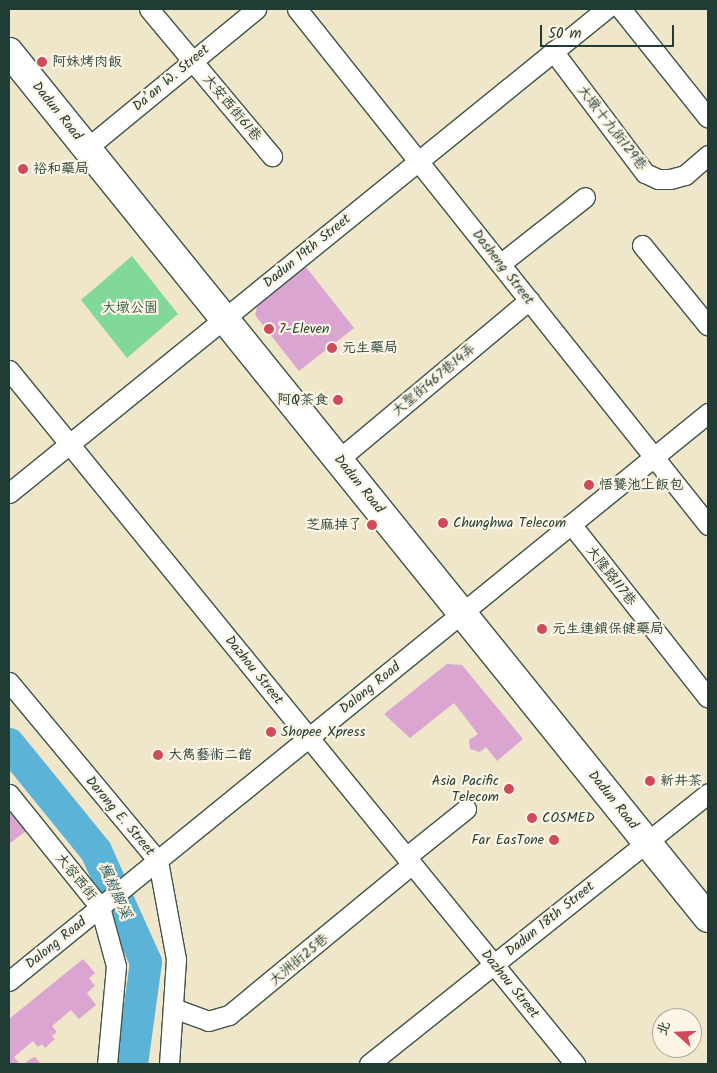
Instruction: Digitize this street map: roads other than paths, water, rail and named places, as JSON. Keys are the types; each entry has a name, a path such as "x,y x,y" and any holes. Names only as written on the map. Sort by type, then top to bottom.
{"street":[{"name":"大安西街61巷","path":"149,9 272,156"},
{"name":"Da’an W. Street","path":"87,148 256,9"},
{"name":"Dasheng Street","path":"297,9 708,525"},
{"name":"Dadun 19th Street","path":"9,494 606,9"},
{"path":"621,9 708,118"},
{"name":"大墩十九街129巷","path":"553,51 645,173 658,179 670,179 685,174 708,156"},
{"name":"Dadun Road","path":"9,52 226,318 708,918"},
{"path":"500,264 585,197"},
{"path":"642,245 708,326"},
{"name":"大聖街467巷14弄","path":"339,459 529,300"},
{"name":"Dazhou Street","path":"9,370 575,1064"},
{"name":"Dalong Road","path":"9,980 158,862 708,413"},
{"name":"大隆路117巷","path":"571,524 708,698"},
{"name":"Darong E. Street","path":"9,682 158,862 176,958 169,1064"},
{"name":"Dadun 18th Street","path":"369,1064 708,793"},
{"name":"大容西街","path":"9,794 100,907 116,966 107,1064"},
{"name":"大洲街25巷","path":"173,1008 208,1021 229,1015 466,809"}],"waterway":[{"name":"楓樹腳溪","path":"9,744 96,851 146,962 132,1064"}],"place":[{"name":"阿妹烤肉飯","path":"42,62"},
{"name":"裕和藥局","path":"23,169"},
{"name":"7-Eleven","path":"269,329"},
{"name":"元生藥局","path":"332,348"},
{"name":"阿Q茶食","path":"338,400"},
{"name":"悟饕池上飯包","path":"589,485"},
{"name":"Chunghwa Telecom","path":"443,523"},
{"name":"芝麻掉了","path":"372,525"},
{"name":"元生連鎖保健藥局","path":"542,629"},
{"name":"Shopee Xpress","path":"271,732"},
{"name":"大雋藝術二館","path":"158,755"},
{"name":"新井茶","path":"650,781"},
{"name":"Asia Pacific Telecom","path":"509,789"},
{"name":"COSMED","path":"532,818"},
{"name":"Far EasTone","path":"554,840"}],"park label":[{"name":"大墩公園","path":"130,308"}]}
